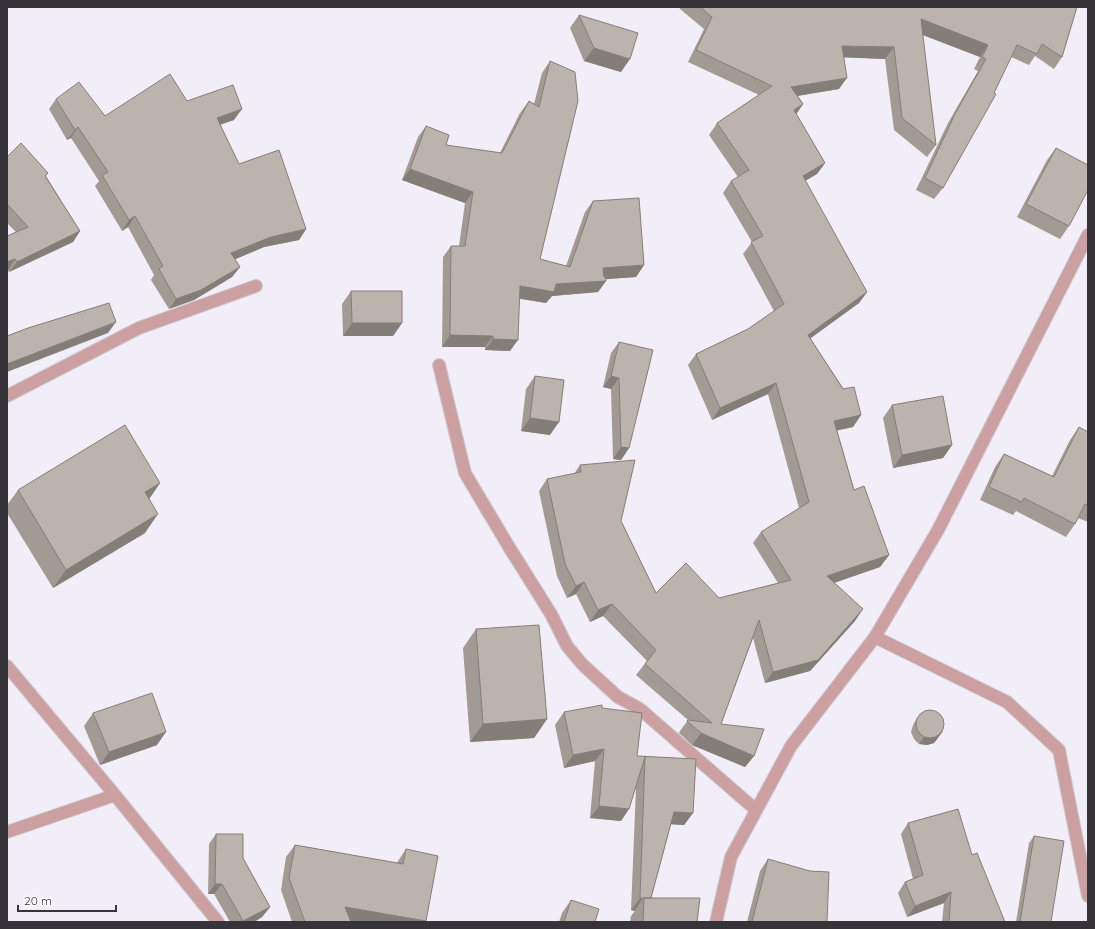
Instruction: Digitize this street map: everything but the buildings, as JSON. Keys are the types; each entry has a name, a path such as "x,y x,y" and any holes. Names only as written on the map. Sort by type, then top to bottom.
{"street":[{"path":"716,922 731,857 756,810 791,746 876,637 938,530 1088,235"},
{"path":"7,396 139,328 256,286"},
{"path":"439,365 465,473 551,614 567,646 597,680 618,697 640,709 756,810"},
{"path":"876,637 1007,702 1059,750 1088,896"},
{"path":"7,666 115,795 218,922"},
{"path":"7,832 115,795"}]}
